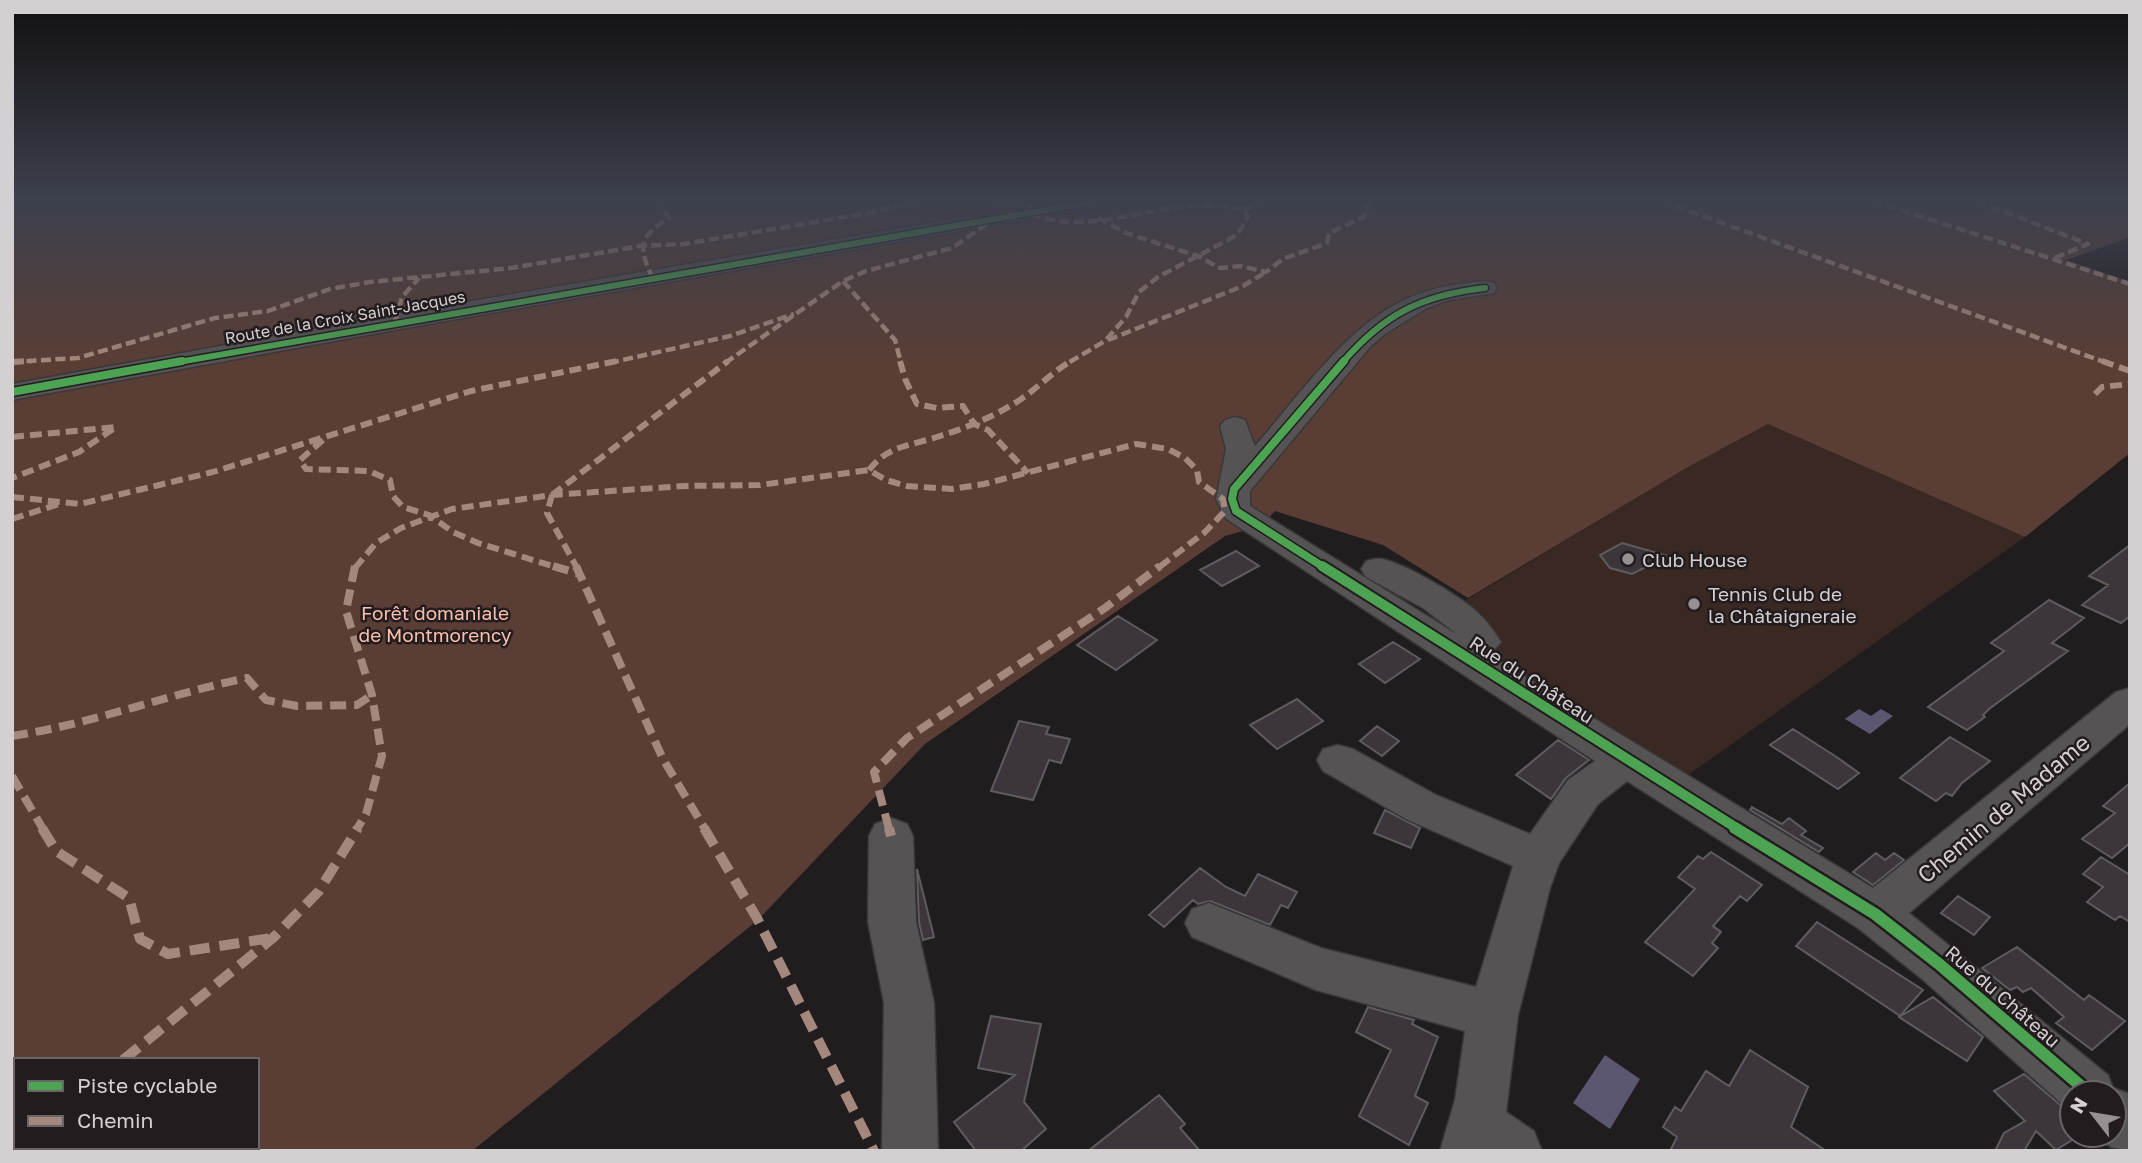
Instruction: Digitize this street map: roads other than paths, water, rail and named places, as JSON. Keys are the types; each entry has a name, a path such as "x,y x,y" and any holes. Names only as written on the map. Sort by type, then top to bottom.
{"street":[{"name":"Route de la Croix Saint-Jacques","path":"12,392 782,255"},
{"path":"1234,489 1361,341 1384,320 1410,304 1455,291 1485,288"},
{"path":"1234,489 1241,449 1235,426"},
{"name":"Rue du Château","path":"1234,489 1236,511 1626,760 1875,914 1939,964 2073,1079"},
{"path":"1378,569 1457,614 1475,628 1482,642 1464,657"},
{"name":"Chemin de Madame","path":"1875,914 2130,702"},
{"path":"1339,760 1422,807 1539,858"},
{"path":"1487,1142 1493,1015 1527,888 1539,858 1583,792 1626,760"},
{"path":"891,836 892,922 909,1003 910,1151"},
{"path":"1209,923 1316,968 1493,1015"}],"place":[{"name":"Club House","path":"1628,559"},
{"name":"Tennis Club de la Châtaigneraie","path":"1694,604"}],"park label":[{"name":"Forêt domaniale de Montmorency","path":"435,623"}]}
